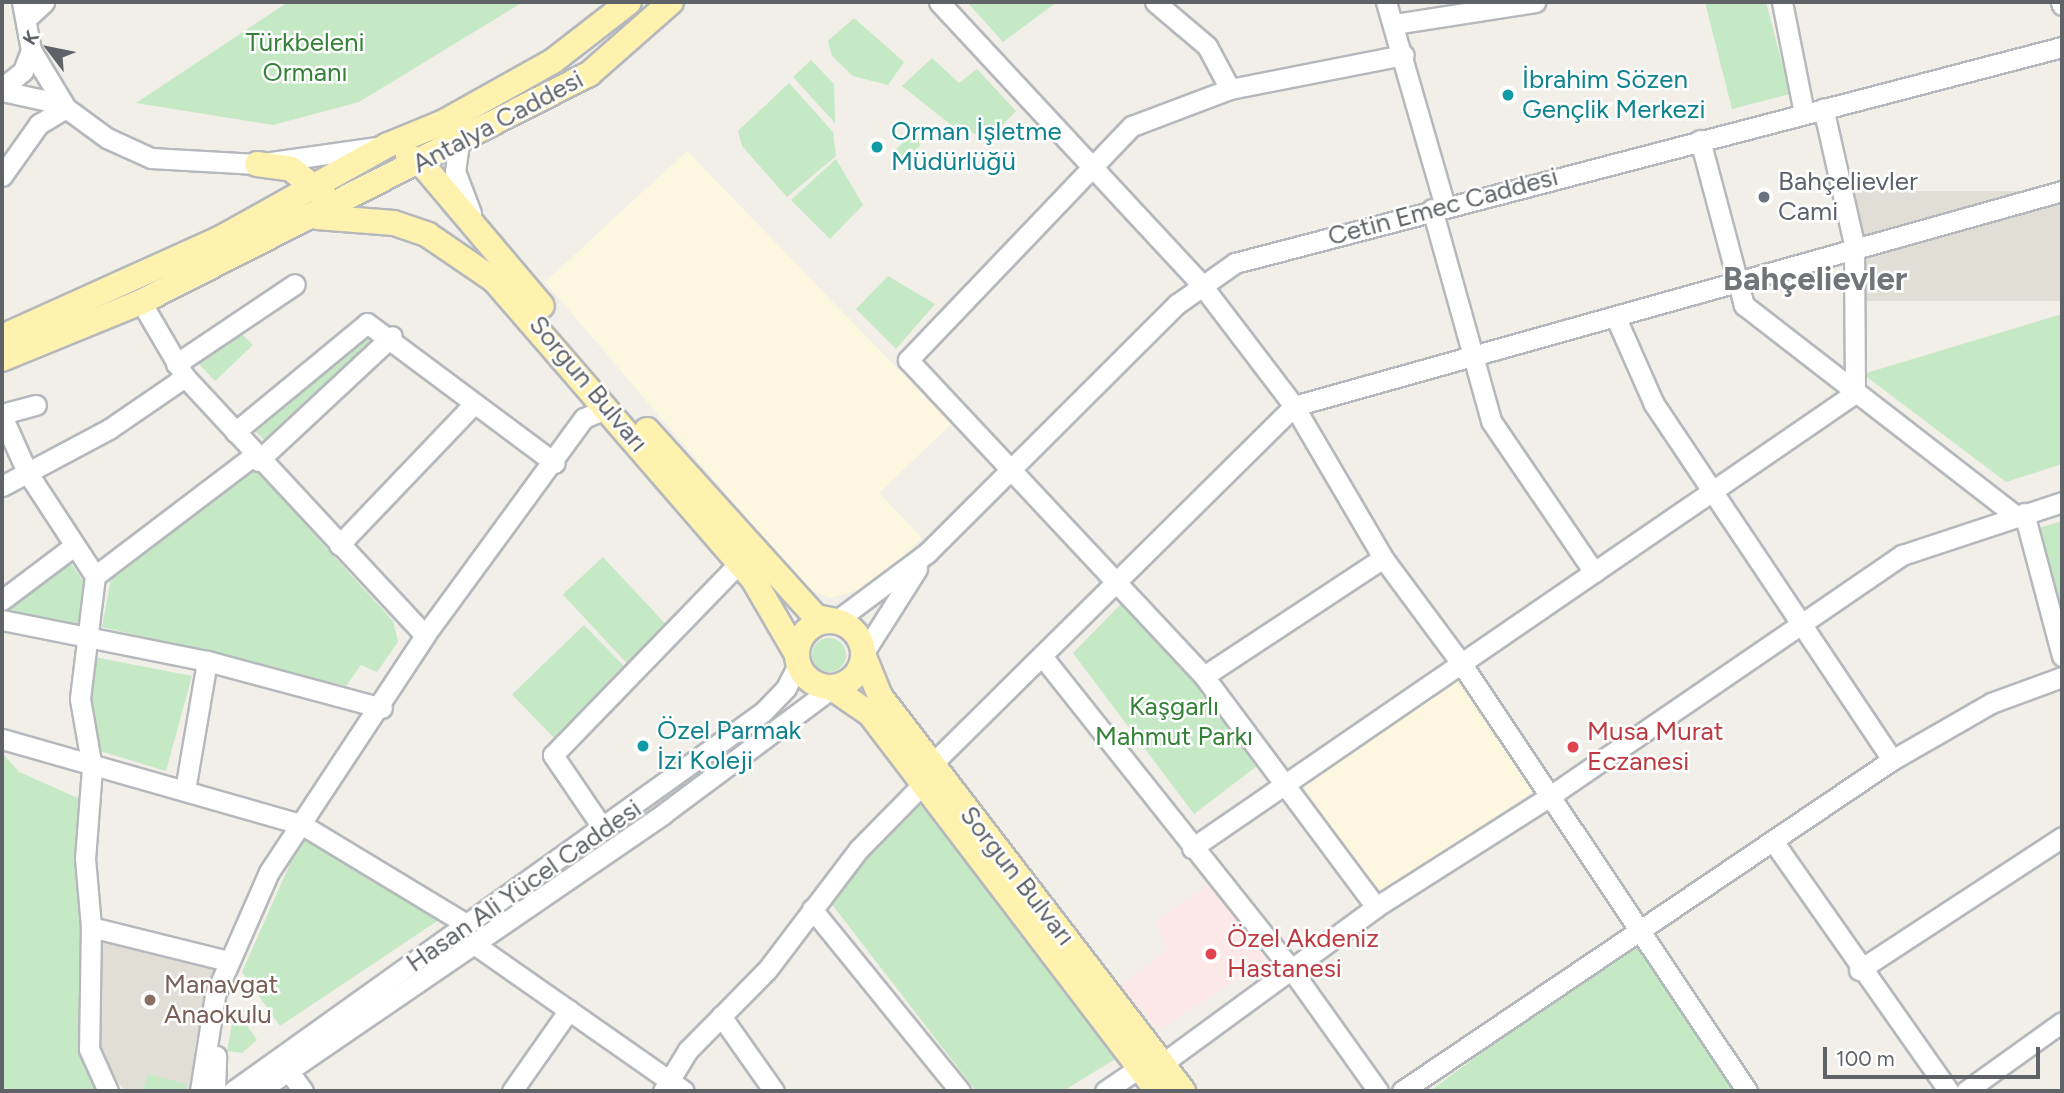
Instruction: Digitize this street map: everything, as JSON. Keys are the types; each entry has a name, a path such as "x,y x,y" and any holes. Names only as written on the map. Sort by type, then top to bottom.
{"main road":[{"name":"Antalya Caddesi","path":"2,337 221,238 388,145 444,122 553,61 629,2"},
{"name":"Antalya Caddesi","path":"2,359 141,302 421,163 589,74 671,2"},
{"path":"388,145 421,163"},
{"name":"Sorgun Bulvarı","path":"421,163 782,581 816,617 836,621"},
{"path":"257,164 291,169 313,188 371,219"},
{"name":"Sorgun Bulvarı","path":"309,217 371,219 428,235 494,279 739,563 797,658"},
{"path":"836,621 856,633 863,654 857,673 832,688 811,682 797,658 814,625 836,621"},
{"name":"Sorgun Bulvarı","path":"863,654 880,696 926,775 1148,1079 1183,1091"},
{"name":"Sorgun Bulvarı","path":"832,688 870,714 926,775"}],"street":[{"path":"44,2 24,10 31,50 64,106"},
{"path":"939,2 1087,166 1201,284 1294,406 1382,558 1461,663 1747,1091"},
{"path":"1155,2 1207,46 1230,89"},
{"path":"1386,2 1404,55 1472,357 1491,421 1594,572"},
{"path":"1395,24 1535,2"},
{"path":"1782,2 1804,113"},
{"name":"Cetin Emec Caddesi","path":"927,553 1201,284 1235,263 1439,207 2062,47"},
{"path":"2,90 23,71 31,50"},
{"path":"1376,907 1287,780 1204,676 908,360 1087,166 1132,126 1230,89 1404,55"},
{"path":"2,90 64,106 107,138 151,158 257,164 388,145"},
{"path":"2,176 39,124 64,106"},
{"path":"1823,108 1854,244 1855,393"},
{"path":"1700,140 1744,305 1855,393 2018,513 2062,656"},
{"name":"Sorgun Bulvarı","path":"459,142 459,189 480,233"},
{"path":"2,739 92,768 185,790 301,824 471,935 672,1088 688,1050 767,970 812,909 926,775 1294,406 1616,318 1854,244 2062,191"},
{"path":"2,486 109,429 295,284"},
{"path":"141,302 180,371 255,458 425,635"},
{"path":"1616,318 1654,404 1712,492 1805,622 1892,760"},
{"path":"235,432 358,327 376,325 473,405 555,463"},
{"path":"95,576 255,458 392,336"},
{"path":"1192,848 1287,780 1855,393"},
{"path":"36,405 2,415 27,472 95,576 92,637 80,699 92,768 85,858 90,927 89,1049 108,1091"},
{"path":"339,545 473,405"},
{"path":"200,1091 215,995 270,872 382,708 425,635 555,463 584,418 607,408"},
{"path":"1105,1091 1148,1079 1291,968 1376,907 1550,796 1902,555 2018,513 2062,502"},
{"path":"2,600 74,546"},
{"path":"836,621 927,553"},
{"path":"863,654 927,553"},
{"path":"1204,676 1382,558"},
{"path":"604,830 553,755 739,563"},
{"path":"2,620 207,661 382,708"},
{"path":"1042,656 1192,848 1291,968 1378,1091"},
{"name":"Hasan Ali Yücel Caddesi","path":"260,1091 290,1073 604,830 763,712 786,688 797,658"},
{"path":"185,790 207,661"},
{"path":"1402,1091 1892,760 1991,703 2062,677"},
{"name":"Hasan Ali Yücel Caddesi","path":"233,1091 808,711 832,688"},
{"path":"1859,970 2062,837"},
{"path":"1773,841 1859,970 1949,1091"},
{"path":"812,909 960,1091"},
{"path":"90,927 228,961"},
{"path":"215,1091 228,961"},
{"path":"512,1091 569,1010"},
{"path":"721,1016 774,1091"},
{"path":"1966,1091 2062,1022"},
{"path":"290,1073 303,1091"}],"shaded area":[{"path":"687,151 951,424 879,493 922,538 873,586 830,598 807,589 545,282"},
{"path":"1852,191 2062,191 2062,301 1852,301"},
{"path":"1460,668 1540,787 1377,896 1298,778"},
{"name":"Özel Akdeniz Hastanesi","path":"1211,884 1266,959 1160,1030 1120,987 1167,949 1156,920"},
{"name":"Manavgat Anaokulu","path":"91,933 216,965 195,1045 191,1091 125,1091 95,1054"}],"green space":[{"name":"Türkbeleni Ormanı","path":"288,2 523,2 359,102 273,125 136,103"},
{"path":"967,2 1057,2 1003,42"},
{"path":"1705,2 1766,2 1790,94 1732,109"},
{"path":"854,18 904,62 888,85 853,76 832,56 828,41"},
{"path":"932,58 959,83 977,69 1016,111 989,139 951,125 902,86"},
{"path":"811,60 834,84 835,123 793,77"},
{"path":"789,83 833,132 836,156 787,197 742,146 738,131"},
{"path":"917,130 920,146 904,160 895,150"},
{"path":"836,159 863,205 830,239 791,200"},
{"path":"888,276 935,304 896,349 856,309"},
{"path":"2062,314 2062,464 2006,482 1863,374"},
{"path":"238,330 253,345 215,381 197,362"},
{"path":"364,334 382,336 267,443 254,430"},
{"path":"253,467 393,621 398,642 377,672 361,665 346,686 102,627 111,578"},
{"path":"2062,521 2062,612 2039,528"},
{"path":"66,556 89,590 82,630 12,610 9,603"},
{"path":"603,557 668,626 628,664 563,595"},
{"name":"Kaşgarlı Mahmut Parkı","path":"1121,604 1190,677 1257,766 1194,814 1073,653"},
{"path":"584,625 627,670 555,739 512,694"},
{"path":"829,638 841,643 846,655 841,667 829,672 817,667 812,655 817,643"},
{"path":"94,657 192,676 166,771 97,750 88,707"},
{"path":"2,753 19,772 80,799 81,1044 103,1091 4,1091"},
{"path":"917,800 1117,1058 1063,1091 976,1091 827,898"},
{"path":"301,839 446,915 280,1026 242,972"},
{"path":"1634,943 1737,1091 1430,1091 1535,1013"},
{"path":"235,1008 257,1040 242,1053 227,1051"},
{"path":"148,1074 187,1084 185,1091 143,1090"}],"place":[{"name":"İbrahim Sözen Gençlik Merkezi","path":"1508,95"},
{"name":"Orman İşletme Müdürlüğü","path":"877,147"},
{"name":"Bahçelievler Cami","path":"1764,197"},
{"name":"Özel Parmak İzi Koleji","path":"643,746"},
{"name":"Musa Murat Eczanesi","path":"1573,747"},
{"name":"Özel Akdeniz Hastanesi","path":"1211,954"},
{"name":"Manavgat Anaokulu","path":"150,1000"}],"district":[{"name":"Bahçelievler","path":"1815,279"}]}
